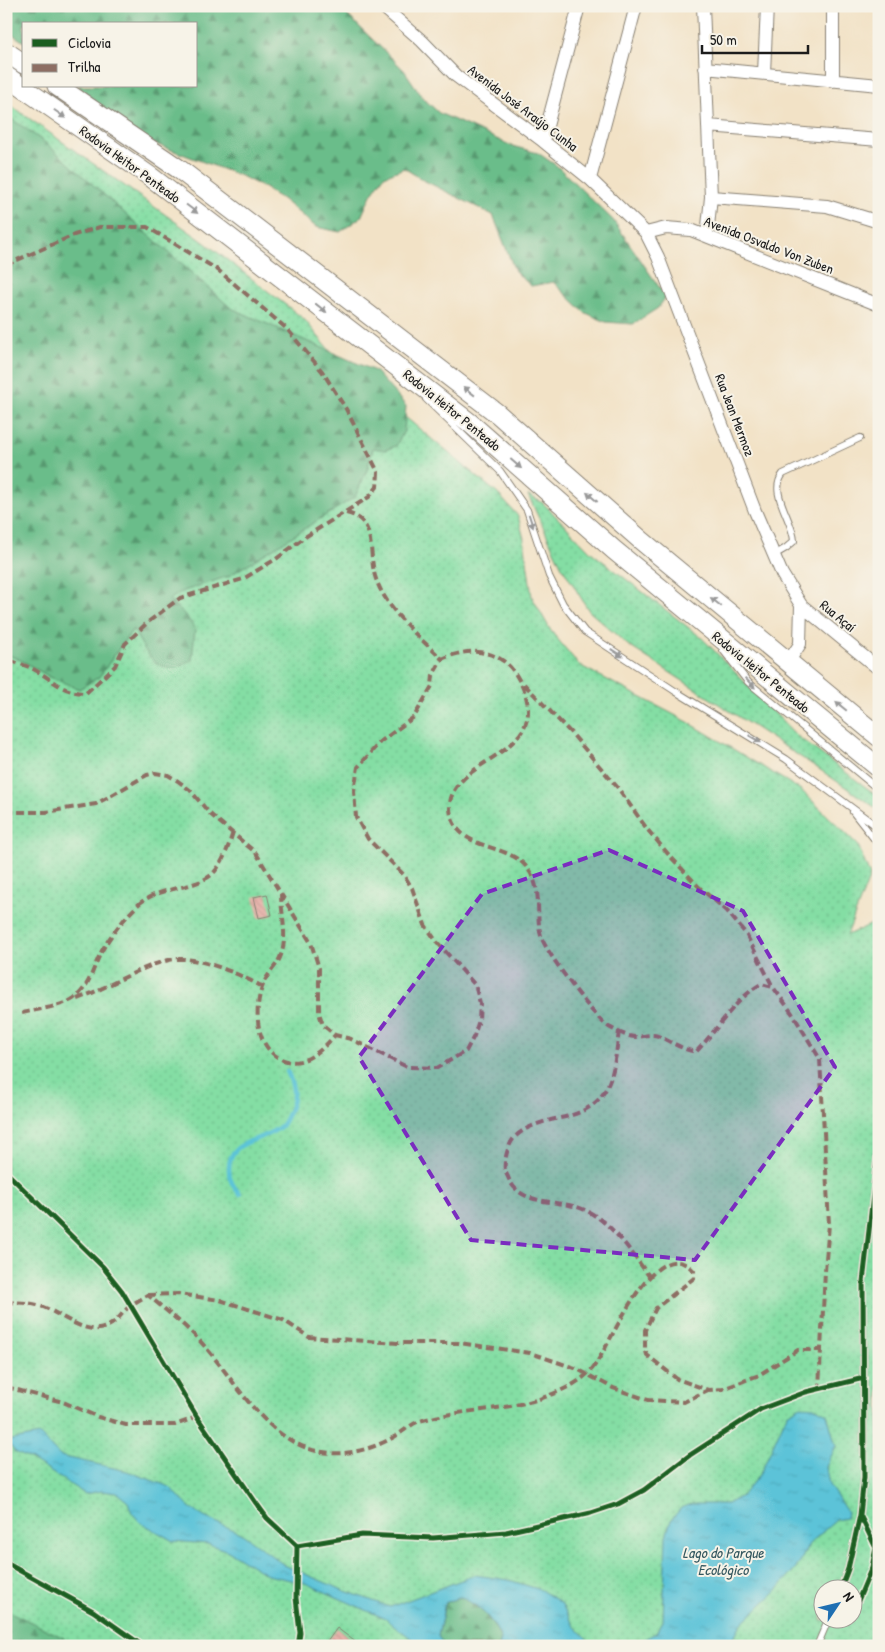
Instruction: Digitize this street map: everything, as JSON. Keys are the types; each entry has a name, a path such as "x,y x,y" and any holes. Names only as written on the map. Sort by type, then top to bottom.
{"main road":[{"path":"6,52 22,63"},
{"name":"Rodovia Heitor Penteado","path":"6,76 22,87"},
{"name":"Rodovia Heitor Penteado","path":"23,88 150,178 470,423 614,550 879,768"},
{"name":"Rodovia Heitor Penteado","path":"60,88 179,168 498,414 642,541 879,737"}],"street":[{"name":"Avenida José Araújo Cunha","path":"382,6 422,41 456,76 590,179 646,233"},
{"path":"543,141 579,6"},
{"path":"590,179 636,6"},
{"path":"703,6 711,197 707,236"},
{"path":"764,73 767,6"},
{"path":"833,6 833,81"},
{"path":"705,68 879,85"},
{"path":"708,126 879,140"},
{"path":"711,197 827,206 879,222"},
{"name":"Avenida Osvaldo Von Zuben","path":"646,233 666,228 691,230 879,305"},
{"name":"Rua Jean Mermoz","path":"646,233 658,257 774,555 801,605"},
{"path":"788,661 800,644 801,605"},
{"name":"Rua Açaí","path":"801,605 879,669"}],"lane":[{"path":"369,345 500,471 527,510 549,576 563,604 585,632 676,691 786,758 879,828"},
{"path":"774,555 794,541 794,531 777,489 778,481 783,474 860,438"},
{"path":"710,630 748,682 879,790"},
{"path":"848,805 879,845"},
{"path":"844,1580 860,1515 864,1477 863,1282 879,1144"},
{"path":"817,1646 824,1630"}],"highlighted area":[{"path":"609,850 743,911 835,1067 695,1260 471,1240 359,1057 482,894"}],"green space":[{"path":"6,6 338,6 404,70 423,98 439,113 512,146 538,153 557,166 613,220 666,297 658,308 633,324 606,322 584,312 553,282 531,286 515,271 493,215 423,180 404,168 384,176 371,195 361,217 340,232 316,227 282,199 241,176 110,127 91,99 80,88 198,88 198,22 22,22 22,41 6,30"},
{"path":"6,102 204,242 304,319 339,362 498,494 518,516 524,539 532,597 551,631 579,665 688,722 801,790 858,845 870,876 847,935 879,921 879,1646 6,1646"},
{"path":"6,115 47,144 231,308 375,371 406,406 404,431 396,446 385,450 373,448 367,470 355,497 229,576 181,592 169,600 186,616 195,629 192,660 176,668 166,668 160,665 144,649 133,629 99,677 79,689 50,677 17,658 6,655"},
{"path":"528,495 543,503 591,552 702,638 797,736 879,797 879,810 629,646 589,611 561,565"},
{"path":"460,1597 474,1604 494,1625 501,1639 499,1646 443,1645 438,1636 445,1603"},
{"path":"6,1610 64,1638 61,1646 6,1646"}],"water":[{"name":"Lago do Parque Ecológico","path":"801,1406 814,1407 827,1414 836,1446 826,1467 829,1485 847,1512 846,1518 836,1520 809,1544 799,1564 778,1589 741,1624 729,1646 631,1646 656,1633 663,1621 666,1536 671,1520 681,1508 692,1504 727,1504 743,1495 761,1472 787,1414"},
{"path":"40,1435 60,1456 127,1471 170,1487 188,1506 204,1517 241,1533 284,1565 345,1591 390,1607 475,1575 509,1580 541,1590 561,1603 574,1626 594,1646 499,1646 501,1639 494,1625 474,1604 460,1597 445,1603 438,1636 444,1646 421,1646 386,1619 305,1583 267,1575 228,1551 208,1544 173,1541 140,1522 132,1513 128,1502 117,1493 101,1491 85,1494 32,1460 15,1452 9,1444 6,1444 6,1441"}],"building":[{"path":"267,894 272,915 259,918 254,897"},
{"path":"337,1628 361,1646 324,1646"}],"waterway":[{"path":"240,1194 233,1186 230,1177 230,1159 240,1146 274,1131 284,1122 292,1104 293,1094 287,1071"}],"marked path":[{"path":"6,265 74,235 100,227 147,227 218,270 287,329 322,371 346,409 378,472 377,487 369,497 305,537 276,559 243,579 180,598 148,622 125,644 115,666 86,693 69,690 29,667 6,660"},
{"path":"346,513 356,516 367,529 370,537 375,576 386,600 403,621 442,659"},
{"path":"6,812 46,812 96,804 147,775 155,773 168,775 190,790 210,814 256,853 311,943 319,968 319,1013 323,1025 335,1035 351,1039 407,1067 437,1068 466,1051 474,1036 479,1020 480,1003 475,985 437,942 425,925 412,888 404,875 368,839 356,817 354,791 358,767 380,742 414,717 432,686 433,675 442,659 460,653 473,652 485,653 503,660 519,680 528,706 525,726 513,742 462,781 452,796 451,815 456,827 464,835 474,841 509,854 520,860 528,869 536,886 542,939 585,1002 604,1023 620,1033 633,1037 655,1035 696,1052 735,1006 761,984 773,987 792,1013 820,1059 829,1224 819,1388"},
{"path":"524,684 572,734 618,788 647,829 669,855 700,888 727,911 746,934 773,987"},
{"path":"22,1013 63,1004 79,994 88,982 104,947 130,913 149,897 201,881 209,876 221,862 233,832"},
{"path":"281,894 284,932 283,948 278,961 267,977 259,1000 259,1026 262,1038 276,1056 294,1062 314,1055 335,1035"},
{"path":"77,999 142,969 176,959 188,959 215,966 263,987"},
{"path":"619,1031 611,1078 598,1100 573,1115 539,1123 518,1134 509,1146 505,1168 514,1187 522,1194 542,1201 576,1207 597,1217 614,1231 649,1276"},
{"path":"6,1302 37,1305 80,1326 98,1329 110,1325 131,1305 148,1295 199,1340 244,1397 278,1431 297,1444 319,1451 344,1453 364,1450 383,1443 420,1421 518,1404 550,1395 572,1385 592,1369 635,1296 649,1277 664,1265 679,1262 694,1271 694,1278 656,1308 645,1330 647,1355 677,1379 708,1390 723,1389 759,1375 798,1350 820,1350"},
{"path":"148,1295 178,1294 220,1300 283,1320 309,1337 397,1343 459,1343 530,1353 575,1368 613,1388 648,1400 684,1402 708,1390"},
{"path":"6,1387 63,1402 98,1417 126,1425 175,1425 197,1417"}],"cycle path":[{"path":"844,1580 860,1515 864,1477 863,1282 879,1144"},
{"path":"6,1172 103,1267 122,1291 197,1417 256,1503 267,1518 297,1546"},
{"path":"298,1646 300,1633 296,1598 297,1546 362,1535 433,1538 506,1532 591,1513 618,1504 644,1490 690,1455 761,1409 806,1392 864,1378"},
{"path":"860,1515 876,1548 872,1567 862,1591"},
{"path":"6,1563 93,1611 143,1646"}]}
